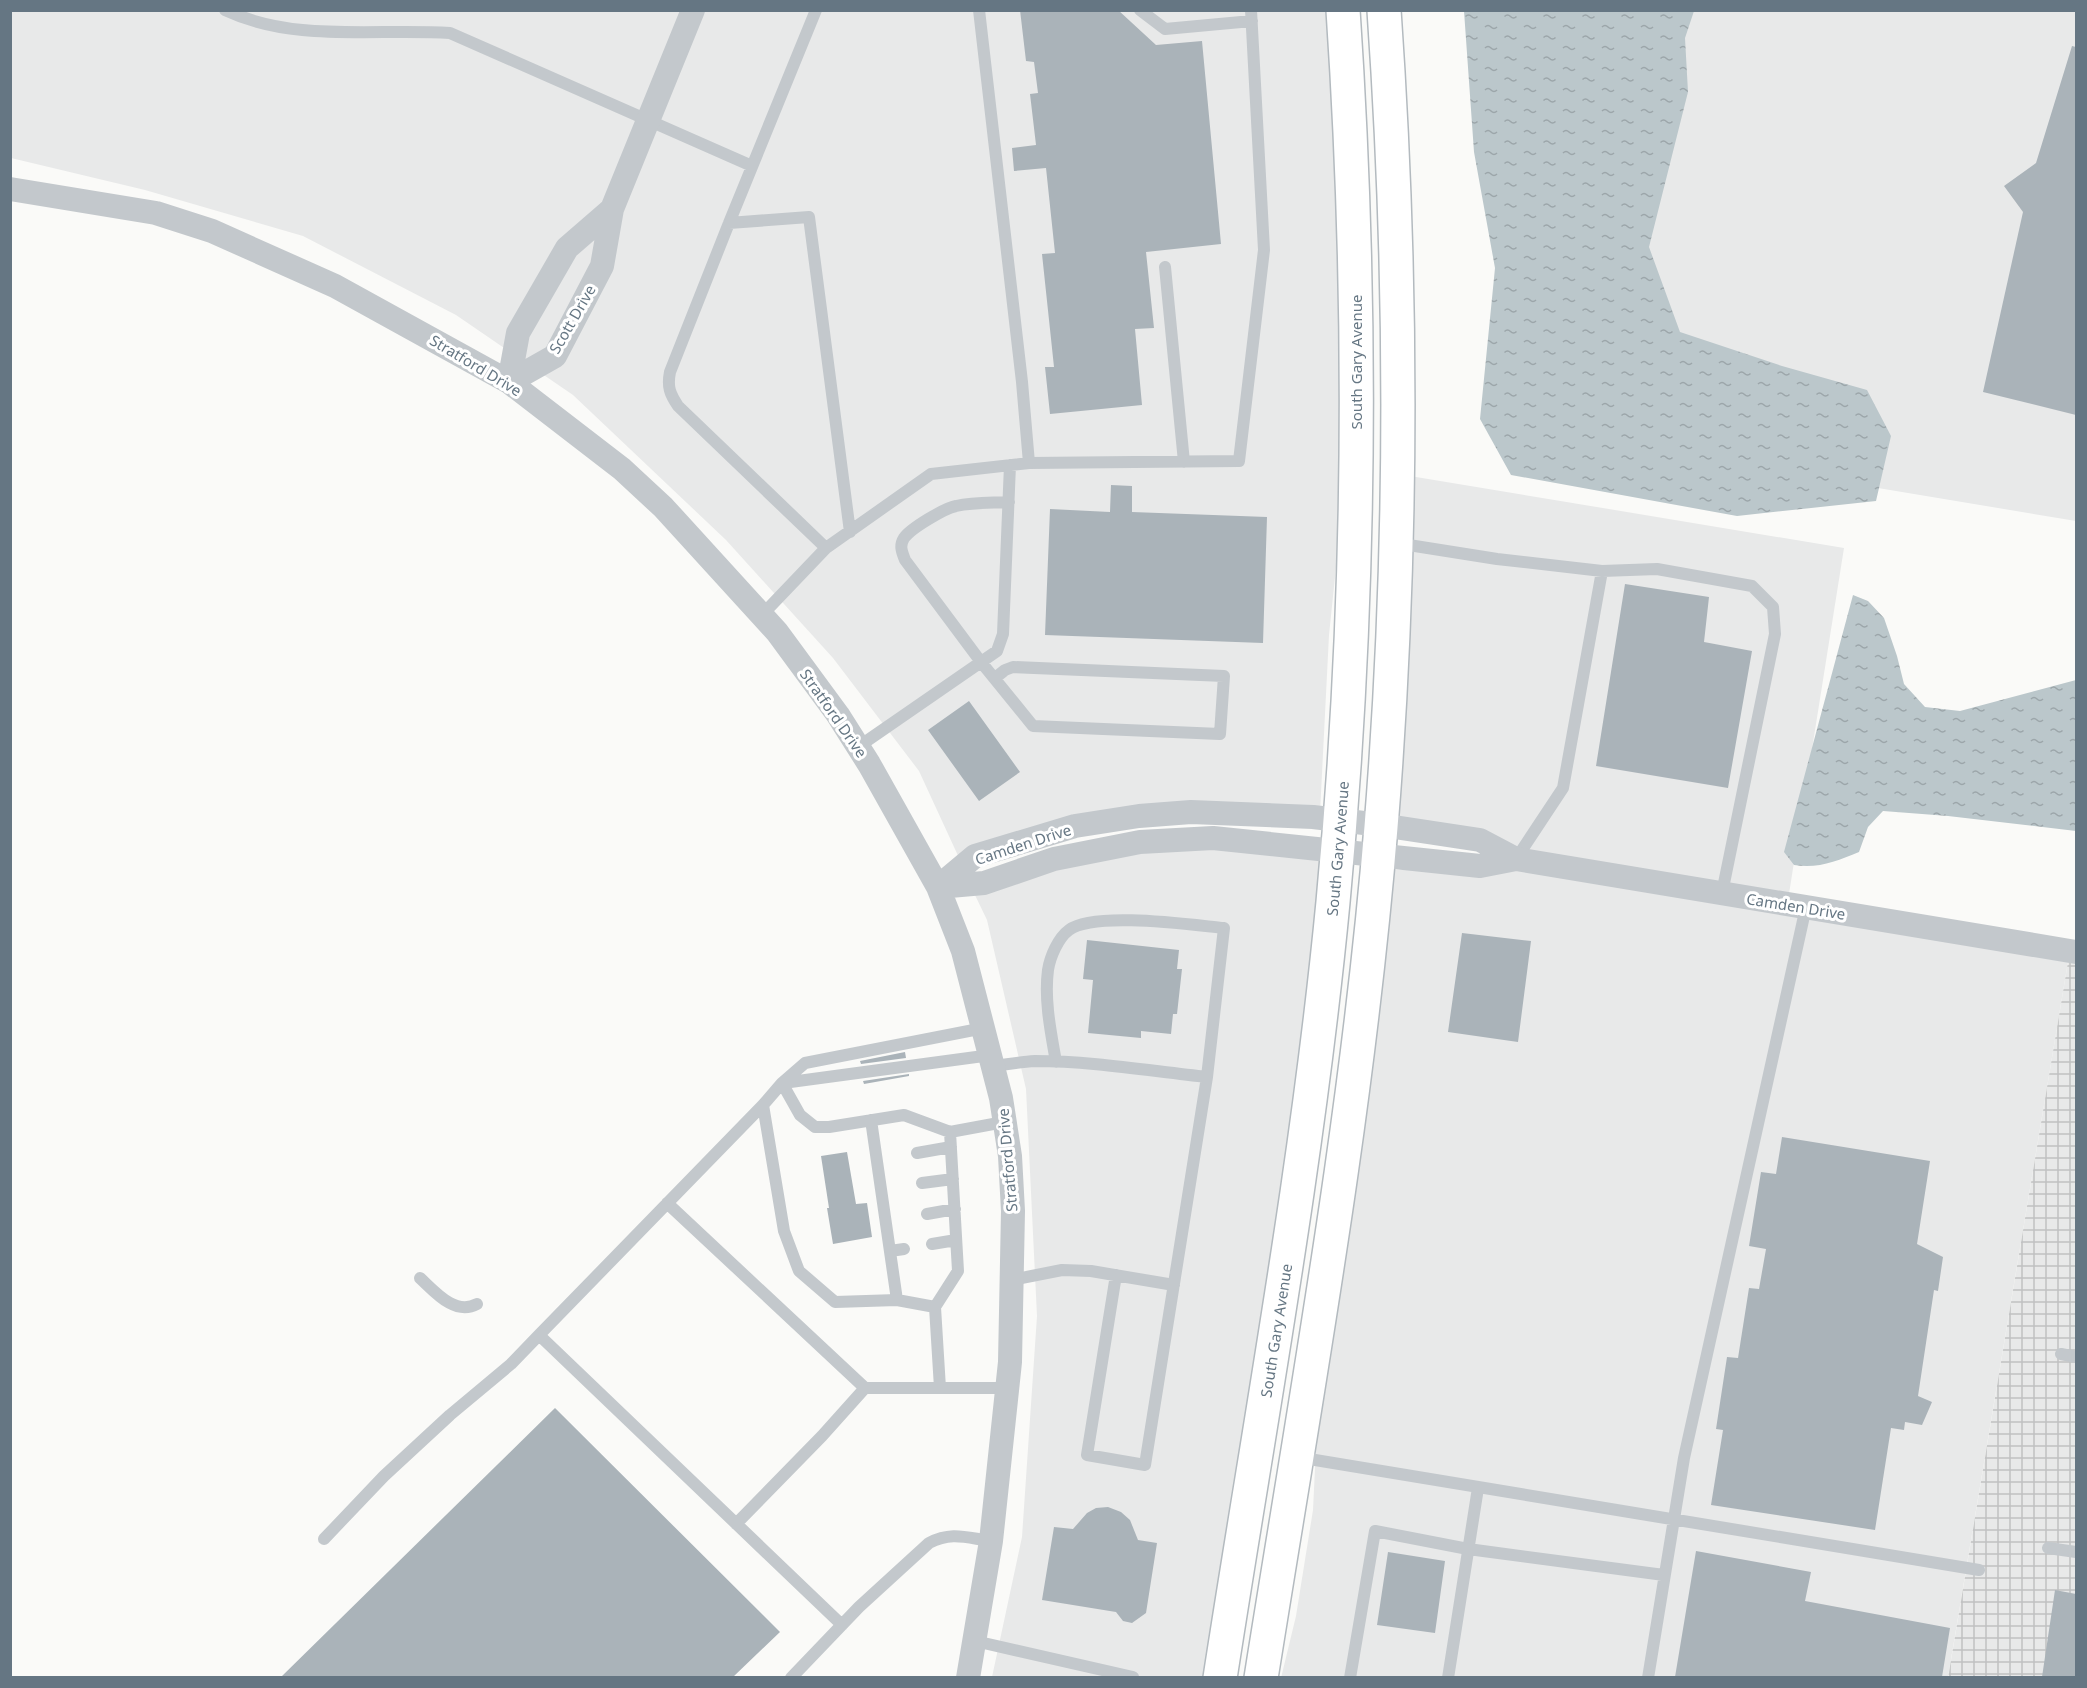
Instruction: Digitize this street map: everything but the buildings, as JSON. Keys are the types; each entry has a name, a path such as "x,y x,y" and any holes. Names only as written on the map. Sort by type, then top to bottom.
{"main road":[{"name":"South Gary Avenue","path":"1220,1677 1302,1164 1322,1010 1339,835 1352,631 1357,434 1355,229 1343,10"},
{"path":"1261,1677 1342,1169 1379,840 1393,623 1397,316 1392,147 1384,10"}],"street":[{"name":"Scott Drive","path":"509,382 555,356 602,266 612,209 693,10"},
{"name":"Stratford Drive","path":"10,189 156,213 212,231 335,286 509,382 622,469 663,507 777,632 838,715 938,887 963,951 992,1060 1010,1156 1013,1210 1012,1314 1007,1388 991,1541 968,1677"},
{"name":"Scott Drive","path":"509,382 518,333 567,248 612,209"},
{"name":"Camden Drive","path":"938,887 984,883 1054,859 1140,842 1339,835 1379,840 1480,840 1516,859 2076,952"}],"lane":[{"path":"225,10 240,18 291,28 355,34 416,31 450,33 752,166"},
{"path":"816,10 729,222 670,372 668,383 670,393 678,406 826,548"},
{"path":"979,10 1022,382 1029,464"},
{"path":"762,615 826,548 931,474 1029,464 1239,461 1264,250 1252,16 1165,29 1140,10"},
{"path":"729,222 809,217 850,532"},
{"path":"1165,267 1184,462"},
{"path":"858,747 997,651 1003,634 1010,465"},
{"path":"995,678 1005,670 1013,668 1224,676 1220,734 1033,726 981,662 905,560 901,549 904,538 914,528 953,506 1009,502"},
{"path":"1395,543 1497,559 1602,571 1656,569 1752,586 1773,607 1775,634 1722,893"},
{"path":"1516,859 1563,788 1602,571"},
{"path":"1648,1677 1686,1447 1806,907"},
{"path":"1056,1062 1050,1025 1048,968 1060,939 1069,930 1080,924 1133,920 1224,928 1207,1077 1145,1466 1087,1455 1116,1275"},
{"path":"324,1539 384,1476 450,1415 511,1364 763,1106 782,1083 805,1063 984,1028"},
{"path":"782,1083 992,1060 1104,1065 1207,1077"},
{"path":"782,1083 800,1115 815,1127 829,1127 904,1114 950,1132 1004,1122"},
{"path":"763,1106 784,1230 799,1271 835,1302 897,1300 935,1306"},
{"path":"871,1120 897,1300"},
{"path":"940,1388 935,1306 958,1271 950,1132"},
{"path":"917,1153 951,1147"},
{"path":"877,1160 890,1158"},
{"path":"922,1183 953,1179"},
{"path":"881,1190 895,1188"},
{"path":"667,1203 865,1388 1007,1388"},
{"path":"927,1214 955,1209"},
{"path":"886,1222 899,1218"},
{"path":"932,1244 956,1240"},
{"path":"890,1251 904,1248"},
{"path":"1011,1280 1062,1270 1091,1271 1174,1285"},
{"path":"420,1278 441,1298 456,1306 469,1308 477,1304"},
{"path":"539,1335 842,1625"},
{"path":"2061,1354 2076,1357"},
{"path":"736,1524 865,1388"},
{"path":"1296,1457 1979,1570"},
{"path":"1448,1677 1478,1488"},
{"path":"1350,1677 1375,1531 1468,1549 1664,1575"},
{"path":"791,1677 889,1579 929,1543 942,1536 991,1541"},
{"path":"2048,1548 2076,1552"},
{"path":"975,1641 1133,1677"}],"shaded area":[{"path":"11,11 1331,11 1345,480 1329,635 1320,813 1193,805 960,860 919,771 833,658 726,540 573,395 456,315 303,236 145,190 11,158"},
{"path":"1651,11 2076,11 2076,521 1854,484 1608,306"},
{"path":"1410,476 1844,548 1788,900 1526,855 1393,817"},
{"path":"1218,843 1325,857 1304,1048 1209,1677 992,1677 1022,1537 1037,1316 1026,1089 987,920 974,893 1053,866"},
{"path":"1519,868 2068,962 1948,1677 1281,1678 1296,1616 1313,1510 1318,1406 1386,870"},
{"path":"2068,962 2076,963 2076,1677 1948,1678"}],"water":[{"path":"1464,11 1694,11 1685,38 1688,92 1649,247 1680,332 1782,366 1867,390 1891,436 1876,501 1737,516 1511,475 1480,419 1495,268 1474,152"},
{"path":"1853,595 1868,601 1884,618 1904,684 1925,707 1960,711 2076,680 2076,831 1883,811 1868,827 1859,852 1819,865 1794,865 1784,852"}]}
